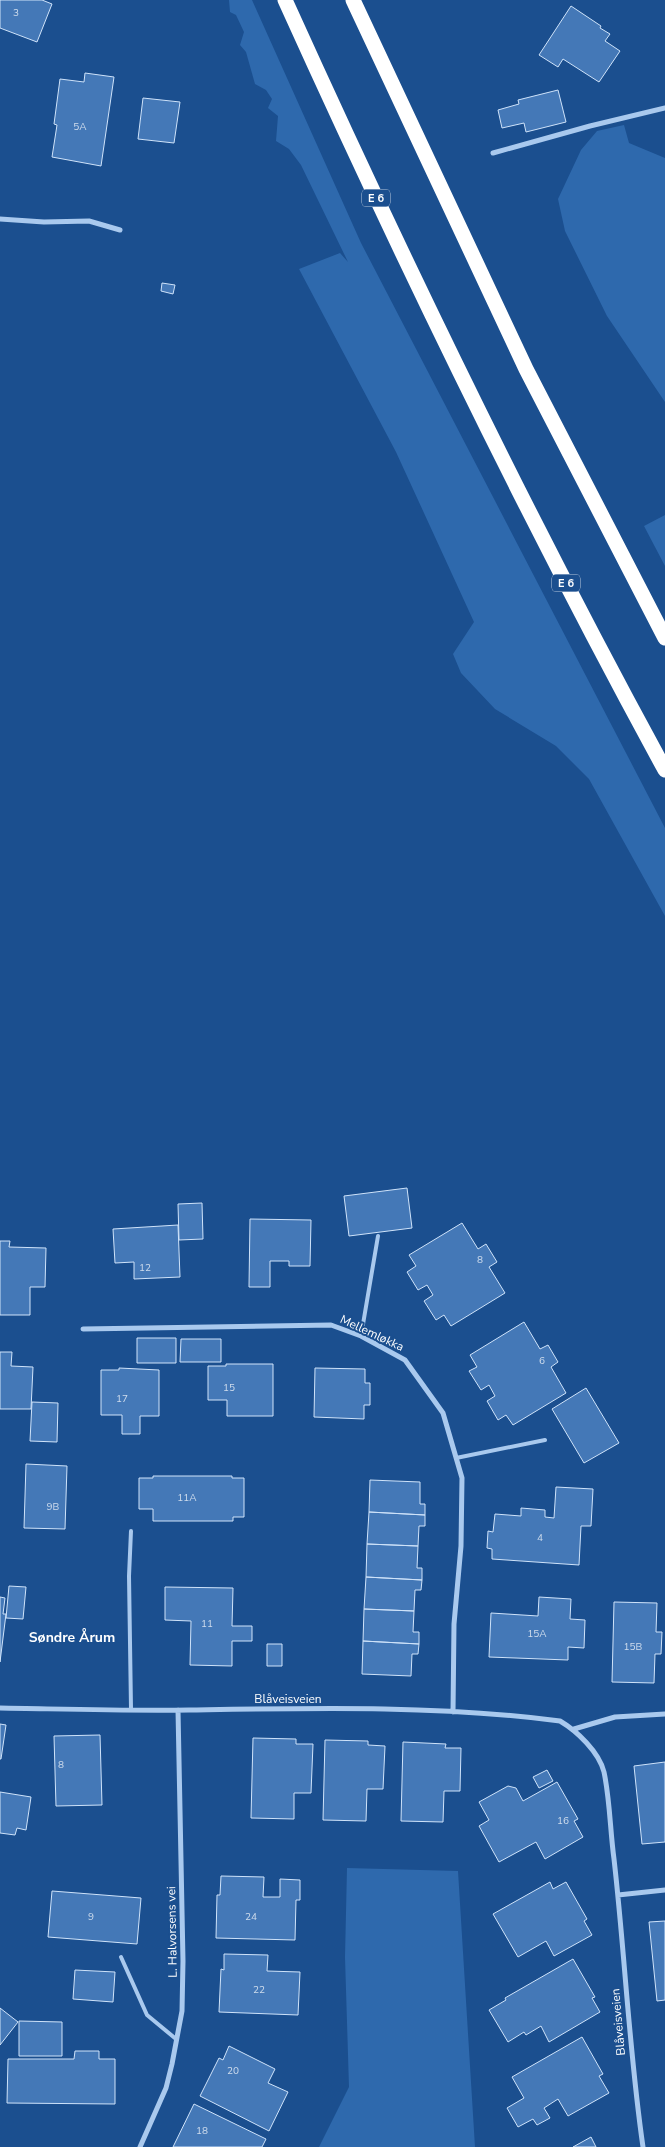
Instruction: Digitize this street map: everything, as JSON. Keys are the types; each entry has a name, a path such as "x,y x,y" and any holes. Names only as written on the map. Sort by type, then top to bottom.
{"highway":[{"name":"E 6","path":"285,0 470,394 563,578 665,770"},
{"path":"353,0 526,369 665,638"}],"street":[{"path":"494,153 590,126 665,108"},
{"path":"0,219 44,222 89,221 120,230"},
{"name":"Mellemløkka","path":"84,1329 332,1325 361,1336 405,1360 443,1413 462,1478 461,1546 454,1624 453,1712"},
{"name":"Blåveisveien","path":"0,1708 131,1710 315,1708 453,1712 560,1721 574,1729 588,1744 604,1770 618,1895 633,2078 643,2147"},
{"name":"L. Halvorsens vei","path":"140,2147 166,2088 182,2011 183,1961 178,1710"},
{"path":"574,1729 615,1716 665,1714"},
{"path":"618,1895 665,1890"}],"lane":[{"path":"361,1336 378,1236"},
{"path":"456,1458 545,1440"},
{"path":"131,1531 128,1576 131,1710"},
{"path":"120,1957 147,2015 176,2039"}],"shaded area":[{"path":"229,0 252,0 361,243 665,828 665,916 589,779 556,746 495,709 461,673 453,654 474,622 396,452 299,269 340,253 348,262 301,165 289,149 276,141 278,116 268,108 272,99 266,90 255,84 246,52 240,45 244,32 236,15 230,12"},
{"path":"624,125 629,143 665,158 665,402 607,316 565,231 558,199 581,150 597,131"},
{"path":"665,515 665,566 644,526"},
{"path":"347,1868 458,1871 475,2147 319,2147 349,2087 345,1957"}],"building":[{"path":"0,0 42,0 52,4 37,42 0,28"},
{"path":"571,6 610,34 605,41 620,51 599,82 563,59 558,67 539,55"},
{"path":"85,73 114,77 101,166 52,157 57,125 54,124 60,79 84,82"},
{"path":"558,90 566,122 526,132 524,123 502,128 498,110 519,104 518,100"},
{"path":"143,98 180,102 174,143 138,139"},
{"path":"162,283 175,285 173,294 161,291"},
{"path":"407,1188 412,1228 349,1236 344,1196"},
{"path":"202,1203 203,1239 179,1240 178,1204"},
{"path":"250,1219 311,1220 310,1266 289,1266 289,1261 270,1261 270,1287 249,1287"},
{"path":"462,1223 478,1249 486,1244 497,1262 489,1267 505,1293 451,1326 444,1315 436,1320 424,1301 433,1295 427,1285 418,1290 407,1272 416,1266 409,1255"},
{"path":"178,1225 180,1277 134,1279 134,1262 115,1263 113,1229"},
{"path":"0,1241 10,1241 9,1247 46,1248 45,1287 30,1287 30,1315 0,1315"},
{"path":"524,1322 540,1349 548,1345 558,1362 551,1367 566,1393 513,1425 506,1415 498,1420 487,1401 495,1396 489,1385 481,1390 469,1371 477,1367 470,1355"},
{"path":"137,1338 176,1338 176,1363 137,1363"},
{"path":"181,1339 221,1339 221,1362 180,1362"},
{"path":"0,1352 12,1352 11,1366 33,1367 31,1409 0,1409"},
{"path":"226,1364 273,1364 273,1416 227,1416 227,1400 208,1400 208,1366 226,1366"},
{"path":"119,1368 159,1370 159,1416 140,1416 140,1434 122,1434 122,1415 101,1415 101,1370 119,1370"},
{"path":"315,1368 365,1369 365,1383 370,1383 370,1405 364,1405 364,1419 314,1417"},
{"path":"586,1388 619,1443 584,1463 552,1409"},
{"path":"32,1402 58,1403 57,1442 30,1441"},
{"path":"26,1464 67,1466 65,1529 24,1528"},
{"path":"153,1476 232,1476 232,1478 244,1478 244,1517 233,1517 233,1521 153,1521 153,1509 139,1509 139,1478 153,1478"},
{"path":"370,1480 420,1482 420,1504 425,1504 425,1515 369,1512"},
{"path":"556,1487 593,1489 591,1526 581,1526 579,1565 492,1559 492,1549 487,1548 488,1531 493,1532 495,1514 521,1516 521,1508 545,1510 545,1517 554,1518"},
{"path":"369,1512 425,1515 425,1526 419,1526 418,1546 367,1544"},
{"path":"367,1544 418,1546 417,1568 422,1568 422,1580 366,1577"},
{"path":"366,1577 422,1580 421,1590 415,1590 414,1611 364,1609"},
{"path":"9,1586 26,1587 23,1619 6,1618"},
{"path":"165,1587 233,1588 232,1626 252,1626 252,1641 232,1641 232,1666 190,1665 191,1621 165,1620"},
{"path":"0,1597 5,1598 3,1614 6,1614 0,1662"},
{"path":"539,1597 571,1599 570,1619 585,1620 584,1648 568,1647 568,1660 489,1657 491,1613 538,1616"},
{"path":"614,1602 657,1603 656,1632 662,1632 661,1654 655,1654 654,1683 612,1682"},
{"path":"364,1609 414,1611 413,1632 419,1632 419,1644 363,1641"},
{"path":"363,1641 419,1644 418,1654 412,1654 411,1676 362,1674"},
{"path":"267,1644 282,1644 282,1666 267,1666"},
{"path":"0,1724 6,1725 1,1759 0,1759"},
{"path":"100,1735 102,1805 56,1806 54,1736"},
{"path":"253,1738 296,1739 296,1744 313,1744 311,1793 294,1793 294,1819 251,1818"},
{"path":"325,1740 368,1741 368,1745 385,1746 383,1789 367,1789 366,1821 323,1820"},
{"path":"403,1742 446,1744 445,1748 461,1748 460,1791 444,1791 443,1822 401,1821"},
{"path":"665,1762 665,1842 642,1844 634,1766"},
{"path":"547,1770 553,1781 539,1788 533,1777"},
{"path":"557,1782 578,1819 574,1821 583,1837 545,1859 536,1842 499,1862 479,1826 489,1820 479,1802 508,1786 516,1788 523,1801"},
{"path":"0,1792 31,1797 26,1830 17,1828 15,1835 0,1833"},
{"path":"221,1876 264,1877 263,1897 280,1897 280,1879 300,1880 300,1900 296,1900 295,1940 216,1938 217,1895 220,1895"},
{"path":"550,1882 553,1889 566,1882 587,1919 584,1921 592,1935 554,1956 546,1941 518,1957 493,1914"},
{"path":"52,1891 141,1898 137,1944 48,1937"},
{"path":"665,1921 665,2000 657,2001 649,1922"},
{"path":"224,1954 268,1955 267,1971 300,1972 298,2015 219,2012 221,1969 224,1970"},
{"path":"573,1959 595,1997 592,1998 600,2012 549,2042 541,2026 526,2035 524,2032 508,2042 489,2010 506,2000 505,1998"},
{"path":"75,1970 115,1972 113,2002 73,1999"},
{"path":"0,2008 18,2022 0,2045"},
{"path":"19,2021 62,2022 62,2056 19,2056"},
{"path":"582,2037 603,2074 599,2076 609,2093 568,2116 558,2099 544,2108 550,2118 537,2125 533,2119 518,2127 507,2108 524,2098 512,2077"},
{"path":"229,2046 275,2069 268,2083 288,2092 269,2131 200,2096 219,2058 223,2060"},
{"path":"75,2051 99,2051 99,2059 115,2059 115,2104 7,2103 8,2059 74,2059"},
{"path":"194,2104 266,2139 262,2147 173,2147"},
{"path":"591,2137 596,2147 573,2147"}],"district":[{"name":"Søndre Årum","path":"72,1637"}]}
